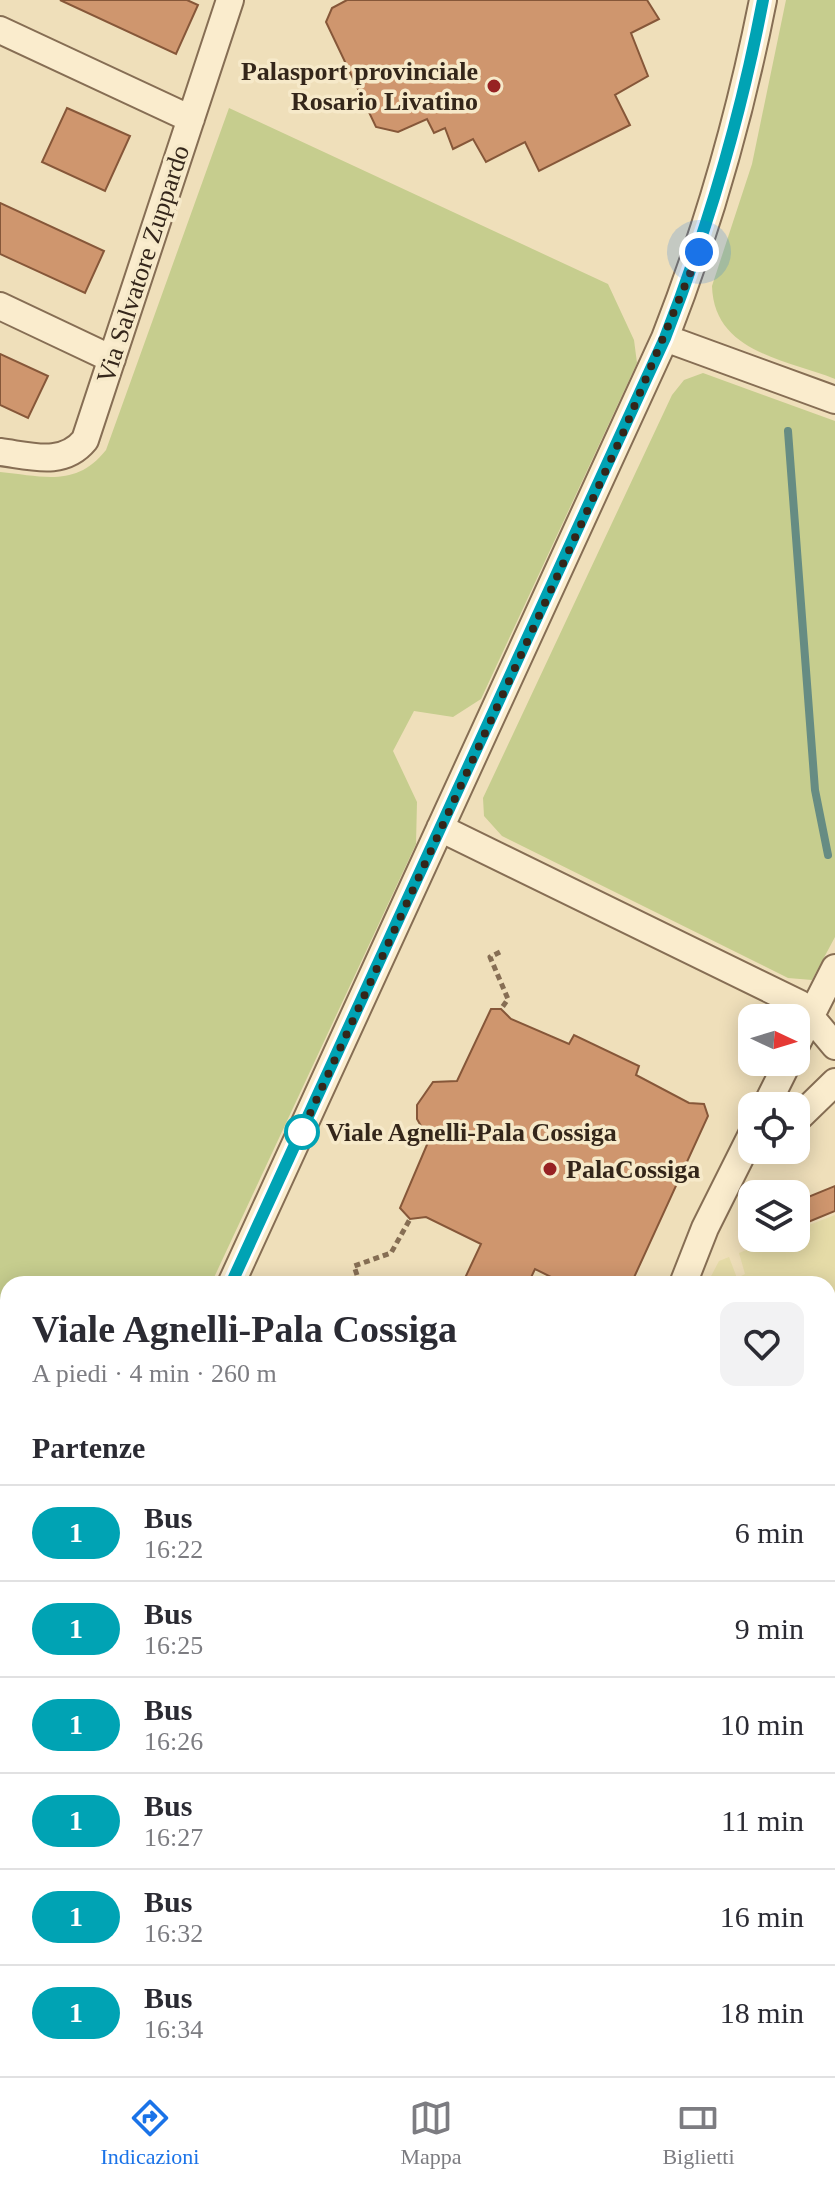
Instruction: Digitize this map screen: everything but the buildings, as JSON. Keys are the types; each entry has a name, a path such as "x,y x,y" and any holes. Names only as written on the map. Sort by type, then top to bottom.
{"street":[{"name":"Via Salvatore Zuppardo","path":"0,452 55,459 74,454 85,440 230,0"},
{"path":"235,1276 665,338 699,252 745,93 763,0"},
{"path":"0,30 191,119"},
{"path":"0,306 112,359"},
{"path":"665,338 835,400"},
{"path":"440,828 800,1004 835,1046"},
{"path":"811,1014 835,968"},
{"path":"810,1106 835,1082"},
{"path":"687,1276 738,1162"},
{"path":"730,1178 748,1164"}],"path":[{"path":"500,952 490,957 508,999 501,1009"},
{"path":"357,1275 354,1266 391,1253 410,1219"}],"shaded area":[{"path":"835,1215 835,1276 741,1276 745,1274 739,1253 810,1252 810,1225"},
{"path":"729,1257 736,1276 711,1276 719,1261"}],"green space":[{"path":"786,0 835,0 835,379 774,358 738,339 725,326 716,308 712,286 752,164"},
{"path":"229,108 608,284 634,340 637,363 481,699 453,717 414,711 393,751 417,802 416,844 215,1276 0,1276 0,472 45,477 71,475 95,462 106,450"},
{"path":"703,373 835,421 835,937 812,980 788,978 502,836 484,816 483,798 672,395 684,380"}],"waterway":[{"path":"788,431 815,790 828,855"}],"bus line":[{"name":"1","path":"235,1276 665,338 699,252 745,93 763,0"}],"place":[{"name":"Palasport provinciale Rosario Livatino","path":"494,86"},
{"name":"Viale Agnelli-Pala Cossiga","path":"302,1132"},
{"name":"PalaCossiga","path":"550,1169"}],"route":[{"path":"302,1132 297,1142 624,431 699,252"}]}
